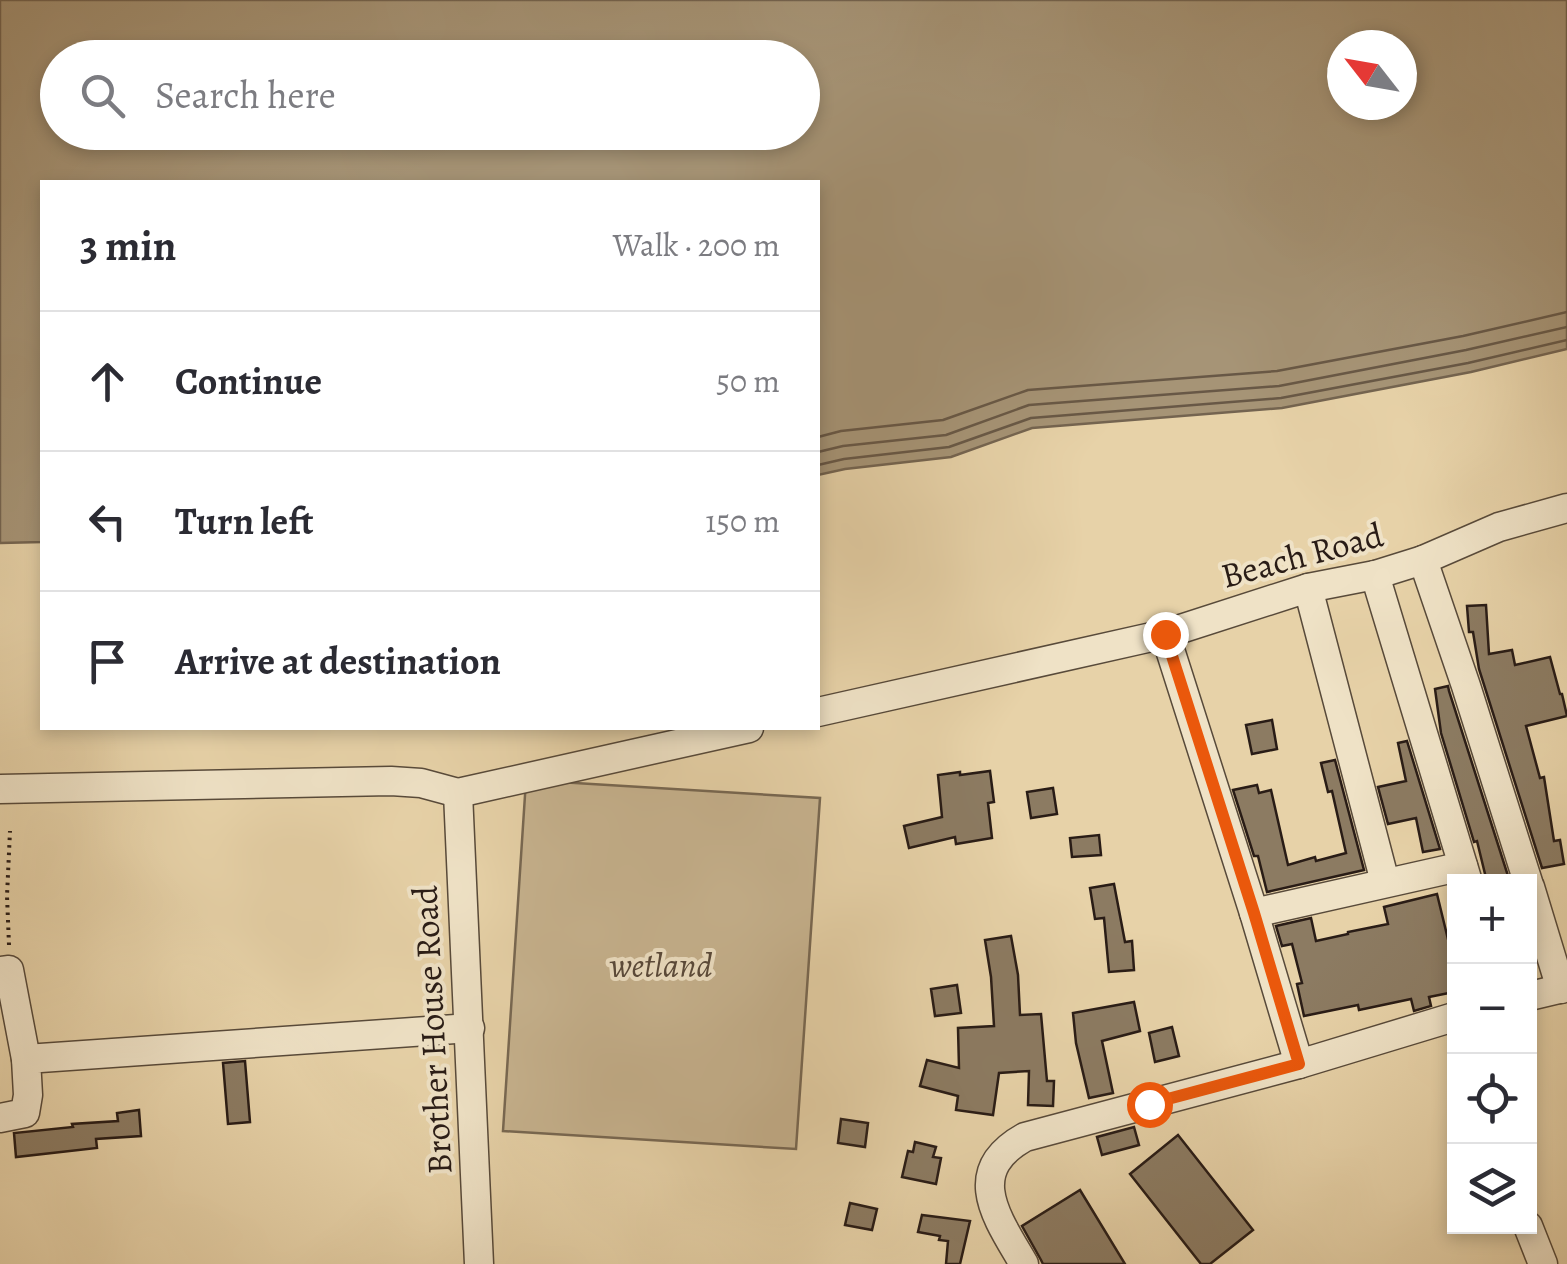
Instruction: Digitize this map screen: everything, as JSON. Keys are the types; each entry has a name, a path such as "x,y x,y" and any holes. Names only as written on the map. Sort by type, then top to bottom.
{"street":[{"name":"Beach Road","path":"820,712 1165,634 1308,588 1375,575 1423,560 1499,527 1567,508"},
{"path":"1423,560 1526,874"},
{"path":"1375,575 1466,874"},
{"path":"1308,588 1385,882"},
{"path":"1165,634 1299,1064"},
{"path":"0,789 391,780 458,793 740,730"},
{"name":"Brother House Road","path":"458,793 479,1264"},
{"path":"1254,913 1385,882 1447,876"},
{"path":"1537,908 1564,988 1537,994"},
{"path":"0,1118 25,1113 28,1095 26,1059 5,970"},
{"path":"1024,1264 990,1202 990,1181 996,1162 1024,1137 1447,1021"},
{"path":"26,1059 470,1028"},
{"path":"1531,1234 1543,1264"}],"path":[{"path":"5,970 10,830"}],"green space":[{"name":"wetland","path":"526,780 820,798 796,1149 503,1131"}],"water":[{"path":"0,0 1567,0 1567,349 1471,372 1282,408 1032,428 951,457 820,475 820,180 40,180 40,542 0,543"}],"building":[{"path":"1486,605 1489,654 1512,650 1515,665 1550,657 1562,694 1567,716 1526,726 1540,778 1544,777 1554,841 1560,840 1564,864 1542,868 1479,669 1467,606"},
{"path":"1448,686 1507,874 1485,874 1441,733 1435,689"},
{"path":"1272,720 1277,749 1252,754 1246,725"},
{"path":"1407,741 1440,849 1423,852 1416,818 1388,824 1378,787 1406,781 1398,743"},
{"path":"1335,760 1364,870 1267,892 1233,790 1257,785 1259,793 1271,790 1288,865 1346,853 1332,791 1328,792 1321,763"},
{"path":"990,771 994,802 988,803 992,838 956,844 955,837 909,848 904,826 942,817 938,775"},
{"path":"1053,788 1057,814 1031,818 1027,792"},
{"path":"1099,835 1101,855 1072,857 1070,838"},
{"path":"1114,884 1125,942 1132,941 1134,970 1109,972 1104,918 1095,919 1090,888"},
{"path":"1437,894 1447,935 1447,993 1429,997 1431,1006 1414,1011 1411,999 1304,1016 1297,984 1302,983 1292,944 1282,946 1276,926 1311,918 1316,941 1388,924 1384,907"},
{"path":"1011,936 1020,1015 1041,1014 1047,1081 1054,1081 1053,1106 1028,1105 1029,1071 999,1073 993,1115 956,1110 958,1096 920,1086 927,1060 959,1068 958,1028 994,1026 985,940"},
{"path":"957,985 961,1013 935,1016 931,989"},
{"path":"1134,1002 1140,1031 1102,1041 1113,1093 1089,1098 1073,1013"},
{"path":"1172,1027 1179,1056 1155,1062 1149,1033"},
{"path":"245,1061 250,1122 228,1124 223,1063"},
{"path":"139,1110 141,1136 96,1139 97,1148 16,1157 14,1133 118,1121 117,1113"},
{"path":"841,1119 868,1123 865,1147 838,1143"},
{"path":"1134,1127 1139,1145 1102,1155 1097,1137"},
{"path":"1178,1135 1253,1230 1210,1264 1201,1264 1130,1174"},
{"path":"915,1142 936,1147 933,1157 941,1158 936,1184 902,1177 908,1151 913,1152"},
{"path":"1080,1190 1125,1264 1043,1264 1022,1226"},
{"path":"850,1203 877,1209 872,1230 845,1225"},
{"path":"922,1215 970,1221 960,1264 946,1264 948,1241 918,1232"}],"route":[{"path":"1149,1104 1299,1064 1165,634"}]}
